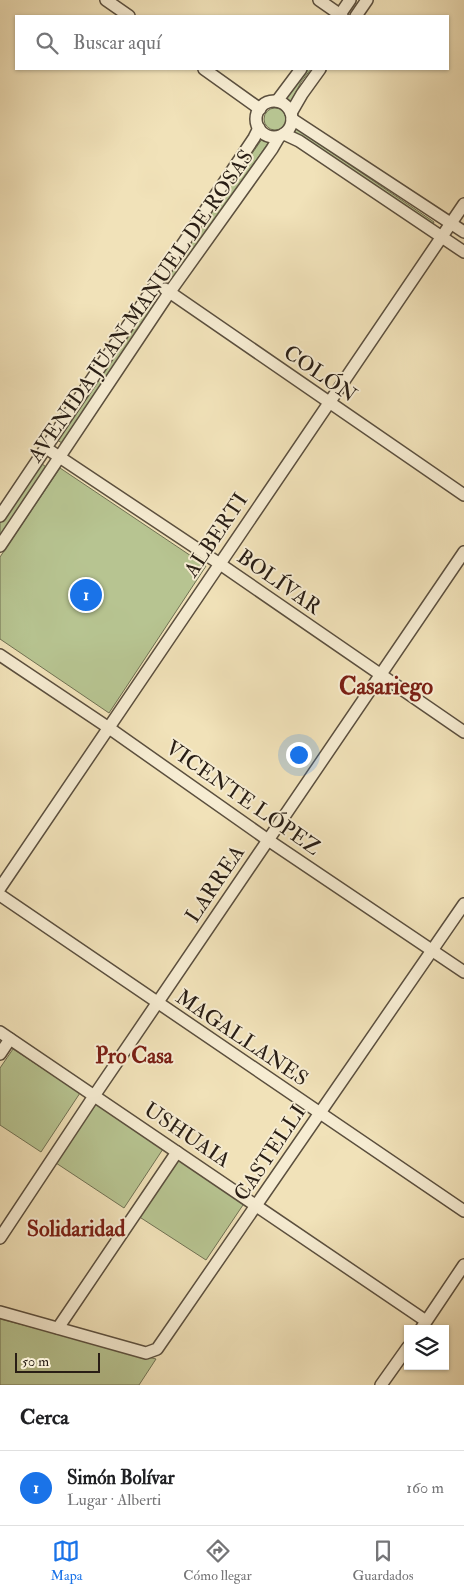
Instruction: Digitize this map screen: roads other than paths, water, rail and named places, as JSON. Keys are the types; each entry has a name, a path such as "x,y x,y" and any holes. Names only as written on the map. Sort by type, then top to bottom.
{"street":[{"path":"106,0 128,15"},
{"path":"319,0 339,15"},
{"path":"341,15 350,0"},
{"path":"357,15 367,0"},
{"path":"205,70 260,109"},
{"path":"277,102 300,70"},
{"path":"281,135 291,125 292,116 302,94 319,70"},
{"path":"464,232 292,116 284,104 277,102 267,103 260,109 257,116 259,128 267,135 281,135 299,141 464,252"},
{"name":"AVENIDA JUAN MANUEL DE ROSAS","path":"0,516 259,128"},
{"name":"AVENIDA JUAN MANUEL DE ROSAS","path":"0,546 169,293 281,135"},
{"name":"ALBERTI","path":"0,888 464,204"},
{"name":"COLÓN","path":"156,282 169,293 464,495"},
{"name":"BOLÍVAR","path":"46,448 220,564 464,732"},
{"name":"LARREA","path":"0,1238 94,1096 464,552"},
{"name":"VICENTE LÓPEZ","path":"0,655 109,728 268,840 464,972"},
{"name":"MAGALLANES","path":"0,895 464,1211"},
{"name":"CASTELLI","path":"58,1328 146,1353 157,1349 464,904"},
{"name":"USHUAIA","path":"0,1032 257,1205 424,1325"},
{"path":"0,1054 10,1039"},
{"path":"0,1312 58,1328 177,1152"},
{"path":"424,1325 464,1265"},
{"path":"381,1385 404,1353"}],"place":[{"name":"Simón Bolívar","path":"86,595"}],"district":[{"name":"Casariego","path":"386,686"},
{"name":"Pro Casa","path":"134,1056"},
{"name":"Solidaridad","path":"76,1229"}]}
